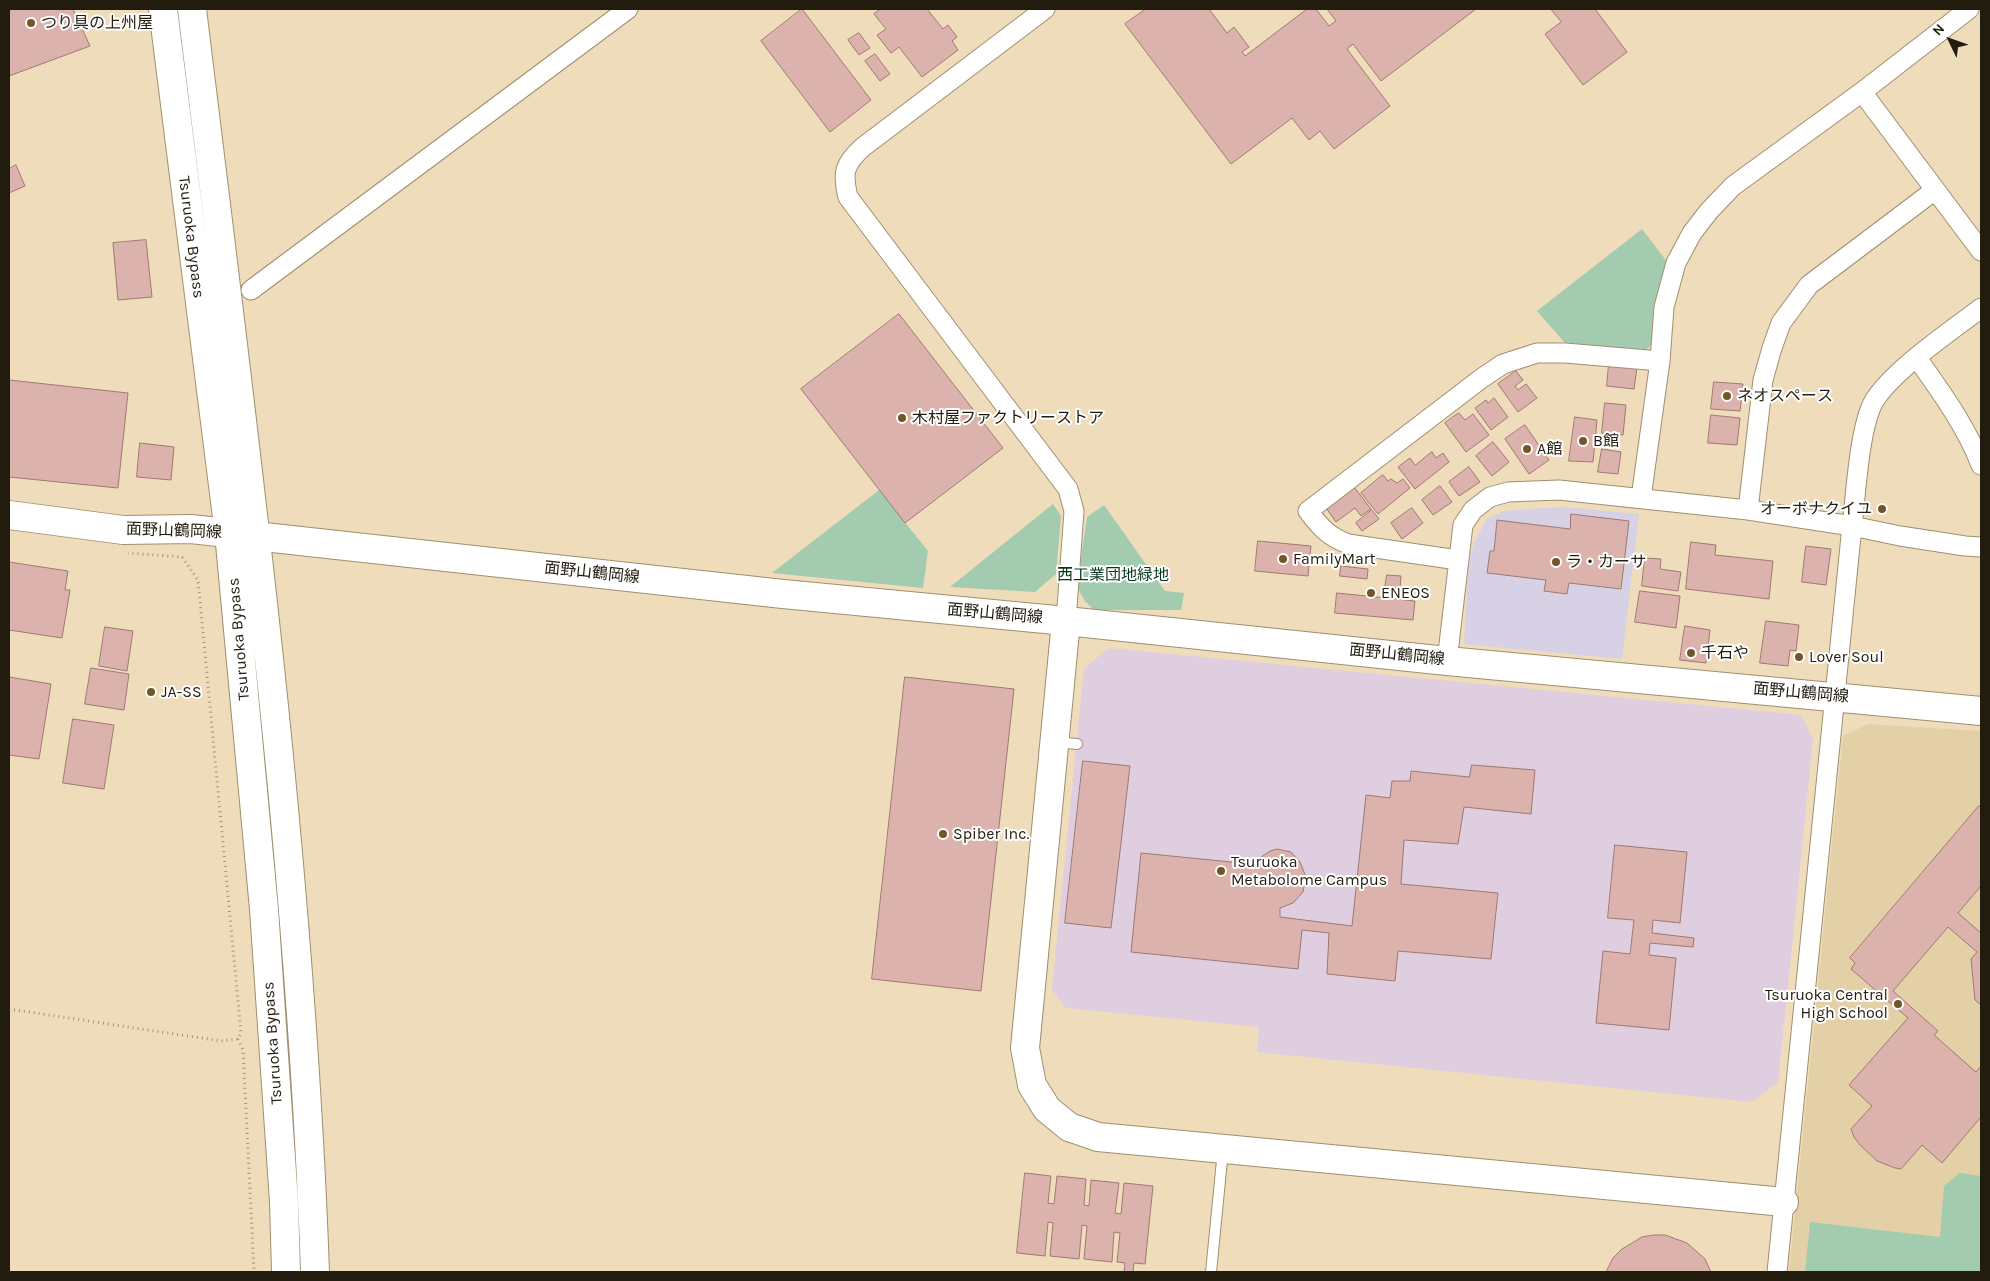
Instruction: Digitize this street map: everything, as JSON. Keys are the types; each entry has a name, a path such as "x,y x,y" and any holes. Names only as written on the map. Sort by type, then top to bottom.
{"main road":[{"name":"Tsuruoka Bypass","path":"163,9 229,533 264,909 284,1202 286,1272"},
{"name":"Tsuruoka Bypass","path":"192,9 256,536 292,898 312,1197 315,1272"},
{"name":"面野山鶴岡線","path":"9,515 123,530 191,529 774,593 1066,621 1446,661 1981,711"},
{"path":"1066,621 1065,743 1025,1048 1032,1085 1047,1109 1069,1127 1098,1137 1784,1202"}],"street":[{"path":"251,290 628,9"},
{"path":"1046,9 863,147 846,166 844,180 848,198 1068,489 1074,511 1066,621"},
{"path":"1641,498 1660,362 1664,307 1676,263 1692,233 1709,211 1733,186 1862,92 1969,9"},
{"path":"1862,92 1981,251"},
{"path":"1748,510 1763,380 1781,323 1809,285 1935,190"},
{"path":"1777,1272 1852,526 1865,425 1874,402 1891,381 1981,308"},
{"path":"1458,560 1348,544 1332,537 1308,511 1482,378 1504,364 1537,353 1564,353 1660,362"},
{"path":"1917,358 1953,408 1973,444 1981,465"},
{"path":"1446,661 1463,525 1473,510 1490,497 1508,492 1559,490 1748,510 1852,526 1900,536 1965,546 1981,546"}],"lane":[{"path":"1211,1272 1223,1149"}],"path":[{"path":"9,1009 221,1041 238,1039 242,1033 198,580 182,557 123,553 123,530"},
{"path":"238,1039 243,1050 254,1272"}],"shaded area":[{"path":"1563,507 1639,514 1622,659 1464,644 1469,559 1474,543 1487,519 1504,511"},
{"path":"1108,648 1801,715 1813,740 1778,1082 1752,1102 1257,1052 1259,1027 1066,1008 1052,990 1084,669"},
{"name":"Tsuruoka Central High School","path":"1868,724 1981,731 1981,1272 1789,1272 1843,736"}],"green space":[{"path":"1642,229 1668,263 1654,343 1642,353 1565,343 1537,311"},
{"path":"879,490 928,551 923,588 772,573"},
{"path":"1053,504 1061,516 1056,574 1035,592 950,587"},
{"name":"西工業団地緑地","path":"1104,505 1165,591 1184,593 1181,610 1094,610 1085,601 1077,587 1087,517"},
{"path":"1960,1173 1981,1176 1981,1272 1805,1272 1810,1222 1940,1237 1944,1186"}],"building":[{"path":"9,9 73,9 90,46 9,76"},
{"path":"802,9 871,100 830,132 761,41"},
{"path":"881,9 927,9 943,29 948,25 957,37 952,41 958,50 922,77 899,47 891,53 877,35 886,29 874,14"},
{"path":"1146,9 1209,9 1227,33 1234,27 1249,47 1242,52 1245,56 1307,9 1316,9 1329,26 1336,21 1327,9 1476,9 1381,81 1353,44 1347,49 1390,106 1334,149 1320,131 1309,140 1292,118 1231,164 1125,24"},
{"path":"1551,9 1595,9 1627,52 1583,85 1545,34 1561,22"},
{"path":"859,33 870,48 859,55 848,40"},
{"path":"875,54 890,74 880,81 865,61"},
{"path":"16,165 25,186 9,193 9,169"},
{"path":"146,240 152,297 118,300 113,243"},
{"name":"木村屋ファクトリーストア","path":"899,314 1003,448 905,523 801,389"},
{"path":"1609,364 1637,367 1634,389 1607,386"},
{"path":"1516,371 1523,380 1515,386 1518,390 1526,384 1537,398 1518,412 1498,384"},
{"path":"9,380 128,393 118,488 9,477"},
{"name":"ネオスペース","path":"1714,382 1743,384 1740,411 1711,409"},
{"path":"1494,398 1508,417 1491,430 1475,408 1486,400 1488,403"},
{"path":"1605,403 1626,405 1623,435 1602,433"},
{"path":"1459,413 1465,420 1473,414 1489,435 1466,452 1445,423"},
{"path":"1711,415 1740,418 1737,445 1708,443"},
{"name":"B館","path":"1575,417 1597,420 1593,462 1569,461"},
{"name":"A館","path":"1525,425 1549,460 1529,474 1505,439"},
{"path":"1493,442 1509,462 1492,476 1476,456"},
{"path":"140,443 174,447 171,480 137,477"},
{"path":"1602,449 1621,452 1618,474 1598,472"},
{"path":"1432,452 1436,458 1443,453 1449,462 1415,489 1398,467 1410,458 1415,465"},
{"path":"1469,467 1480,482 1459,496 1449,482"},
{"path":"1383,475 1388,481 1391,479 1397,483 1403,479 1410,488 1378,514 1361,493"},
{"path":"1440,486 1452,502 1433,515 1422,500"},
{"path":"1354,487 1371,509 1361,516 1355,508 1336,522 1326,508"},
{"path":"1412,508 1423,523 1402,539 1391,523"},
{"path":"1372,510 1379,519 1362,531 1356,523"},
{"name":"ラ・カーサ","path":"1571,514 1629,521 1621,589 1569,583 1567,594 1544,591 1546,580 1487,573 1490,551 1494,551 1497,520 1570,529"},
{"name":"FamilyMart","path":"1258,541 1311,546 1308,576 1255,571"},
{"path":"1691,542 1716,545 1715,555 1773,561 1769,599 1686,589"},
{"path":"1806,546 1831,549 1826,585 1802,582"},
{"path":"1645,558 1661,559 1660,569 1681,572 1678,591 1642,586"},
{"path":"9,562 68,571 65,590 70,590 62,638 9,630"},
{"path":"1341,566 1368,569 1367,579 1340,576"},
{"path":"1387,575 1401,576 1400,589 1385,588"},
{"path":"1640,591 1680,596 1676,628 1635,622"},
{"path":"1337,593 1415,601 1413,620 1335,613"},
{"path":"1766,621 1799,625 1796,651 1790,650 1788,666 1760,663"},
{"path":"1685,626 1710,630 1706,663 1680,660"},
{"path":"105,627 133,631 127,671 99,666"},
{"path":"91,668 129,674 124,710 85,704"},
{"path":"9,677 51,684 39,759 9,755"},
{"name":"Spiber Inc.","path":"905,677 1014,689 981,991 872,979"},
{"path":"73,719 114,725 104,789 63,783"},
{"path":"1083,761 1130,766 1111,928 1065,923"},
{"name":"Tsuruoka Metabolome Campus","path":"1472,765 1535,770 1531,814 1464,807 1458,844 1404,840 1401,884 1498,893 1491,959 1398,951 1395,981 1327,974 1329,933 1302,930 1298,969 1131,952 1141,853 1251,864 1270,851 1277,849 1291,852 1300,862 1306,877 1303,892 1293,903 1280,908 1280,917 1352,926 1366,795 1390,798 1392,781 1410,781 1411,771 1469,777"},
{"path":"1979,806 1981,808 1981,886 1958,913 1981,933 1981,1005 1975,1000 1971,959 1977,952 1948,927 1893,991 1938,1031 1934,1035 1976,1072 1981,1066 1981,1117 1942,1163 1922,1145 1901,1169 1895,1168 1877,1161 1854,1137 1851,1129 1872,1106 1849,1085 1908,1018 1851,969 1855,963 1850,958"},
{"path":"1615,845 1687,852 1680,923 1653,920 1652,933 1694,938 1693,947 1650,943 1649,955 1676,958 1669,1030 1596,1023 1603,951 1630,954 1634,920 1608,918"},
{"path":"1025,1173 1051,1176 1048,1203 1054,1204 1057,1176 1086,1179 1084,1205 1089,1206 1091,1180 1119,1183 1115,1213 1121,1214 1124,1183 1153,1186 1145,1264 1134,1263 1133,1272 1124,1272 1125,1263 1117,1262 1120,1233 1114,1232 1112,1262 1084,1259 1087,1226 1082,1225 1079,1259 1050,1256 1053,1223 1048,1222 1045,1256 1017,1253"},
{"path":"1665,1235 1687,1243 1705,1259 1711,1272 1606,1272 1613,1258 1622,1249 1642,1237"}],"place":[{"name":"つり具の上州屋","path":"31,23"},
{"name":"ネオスペース","path":"1727,396"},
{"name":"木村屋ファクトリーストア","path":"902,418"},
{"name":"B館","path":"1583,441"},
{"name":"A館","path":"1527,449"},
{"name":"オーボナクイユ","path":"1882,509"},
{"name":"FamilyMart","path":"1283,559"},
{"name":"ラ・カーサ","path":"1556,562"},
{"name":"ENEOS","path":"1371,593"},
{"name":"千石や","path":"1691,653"},
{"name":"Lover Soul","path":"1799,657"},
{"name":"JA-SS","path":"151,692"},
{"name":"Spiber Inc.","path":"943,834"},
{"name":"Tsuruoka Metabolome Campus","path":"1221,871"},
{"name":"Tsuruoka Central High School","path":"1898,1004"}]}
